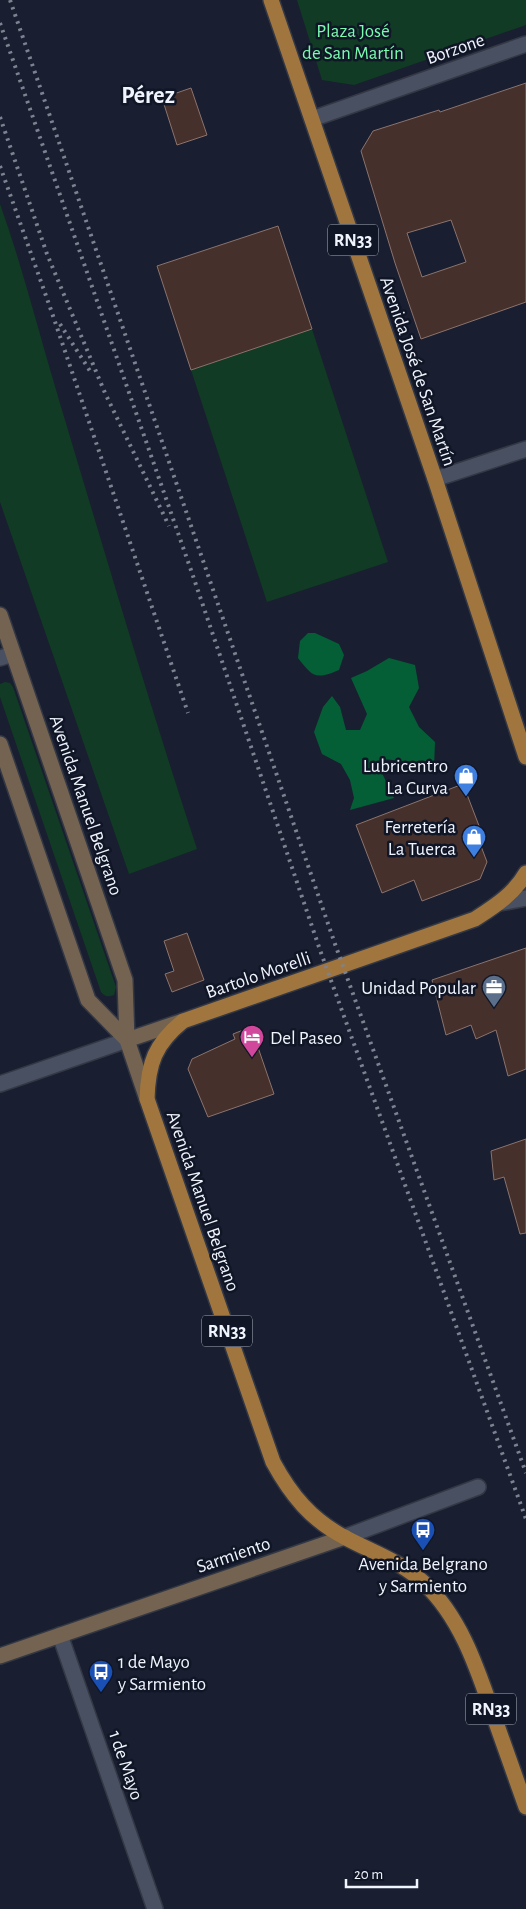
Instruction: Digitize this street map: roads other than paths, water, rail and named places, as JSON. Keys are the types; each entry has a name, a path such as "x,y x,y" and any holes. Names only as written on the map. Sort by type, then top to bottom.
{"main road":[{"name":"Avenida José de San Martín","path":"271,0 435,479 526,757"},
{"name":"Avenida Manuel Belgrano","path":"0,615 7,656 125,980 127,1040 273,1462 287,1488 322,1523 400,1566 424,1583 449,1613 469,1648 526,1807"},
{"name":"Avenida Manuel Belgrano","path":"0,744 88,1000 127,1040"},
{"name":"RN33","path":"500,903 520,883 526,873"},
{"name":"Bartolo Morelli","path":"127,1040 475,919 500,903"},
{"name":"Avenida Manuel Belgrano","path":"147,1099 147,1080 158,1046 169,1032 183,1021"},
{"name":"Sarmiento","path":"0,1656 345,1537"}],"street":[{"name":"Borzone","path":"312,119 526,44"},
{"path":"435,479 526,448"},
{"name":"Bartolo Morelli","path":"500,903 526,898"},
{"name":"Bartolo Morelli","path":"0,1084 127,1040"},
{"name":"Sarmiento","path":"345,1537 478,1487"},
{"name":"1 de Mayo","path":"60,1635 155,1909"}],"railway":[{"path":"10,0 335,944 526,1473"},
{"path":"0,23 192,573 320,950 526,1519"},
{"path":"0,117 47,254 105,393 169,526"},
{"path":"0,166 188,713"},
{"path":"60,324 90,371"}],"place":[{"name":"Lubricentro La Curva","path":"466,797"},
{"name":"Ferretería La Tuerca","path":"474,858"},
{"name":"Unidad Popular","path":"494,1008"},
{"name":"Del Paseo","path":"252,1058"},
{"name":"Avenida Belgrano y Sarmiento","path":"423,1551"},
{"name":"1 de Mayo y Sarmiento","path":"101,1693"}],"district":[{"name":"Pérez","path":"148,95"}],"park label":[{"name":"Plaza José de San Martín","path":"353,41"}]}
